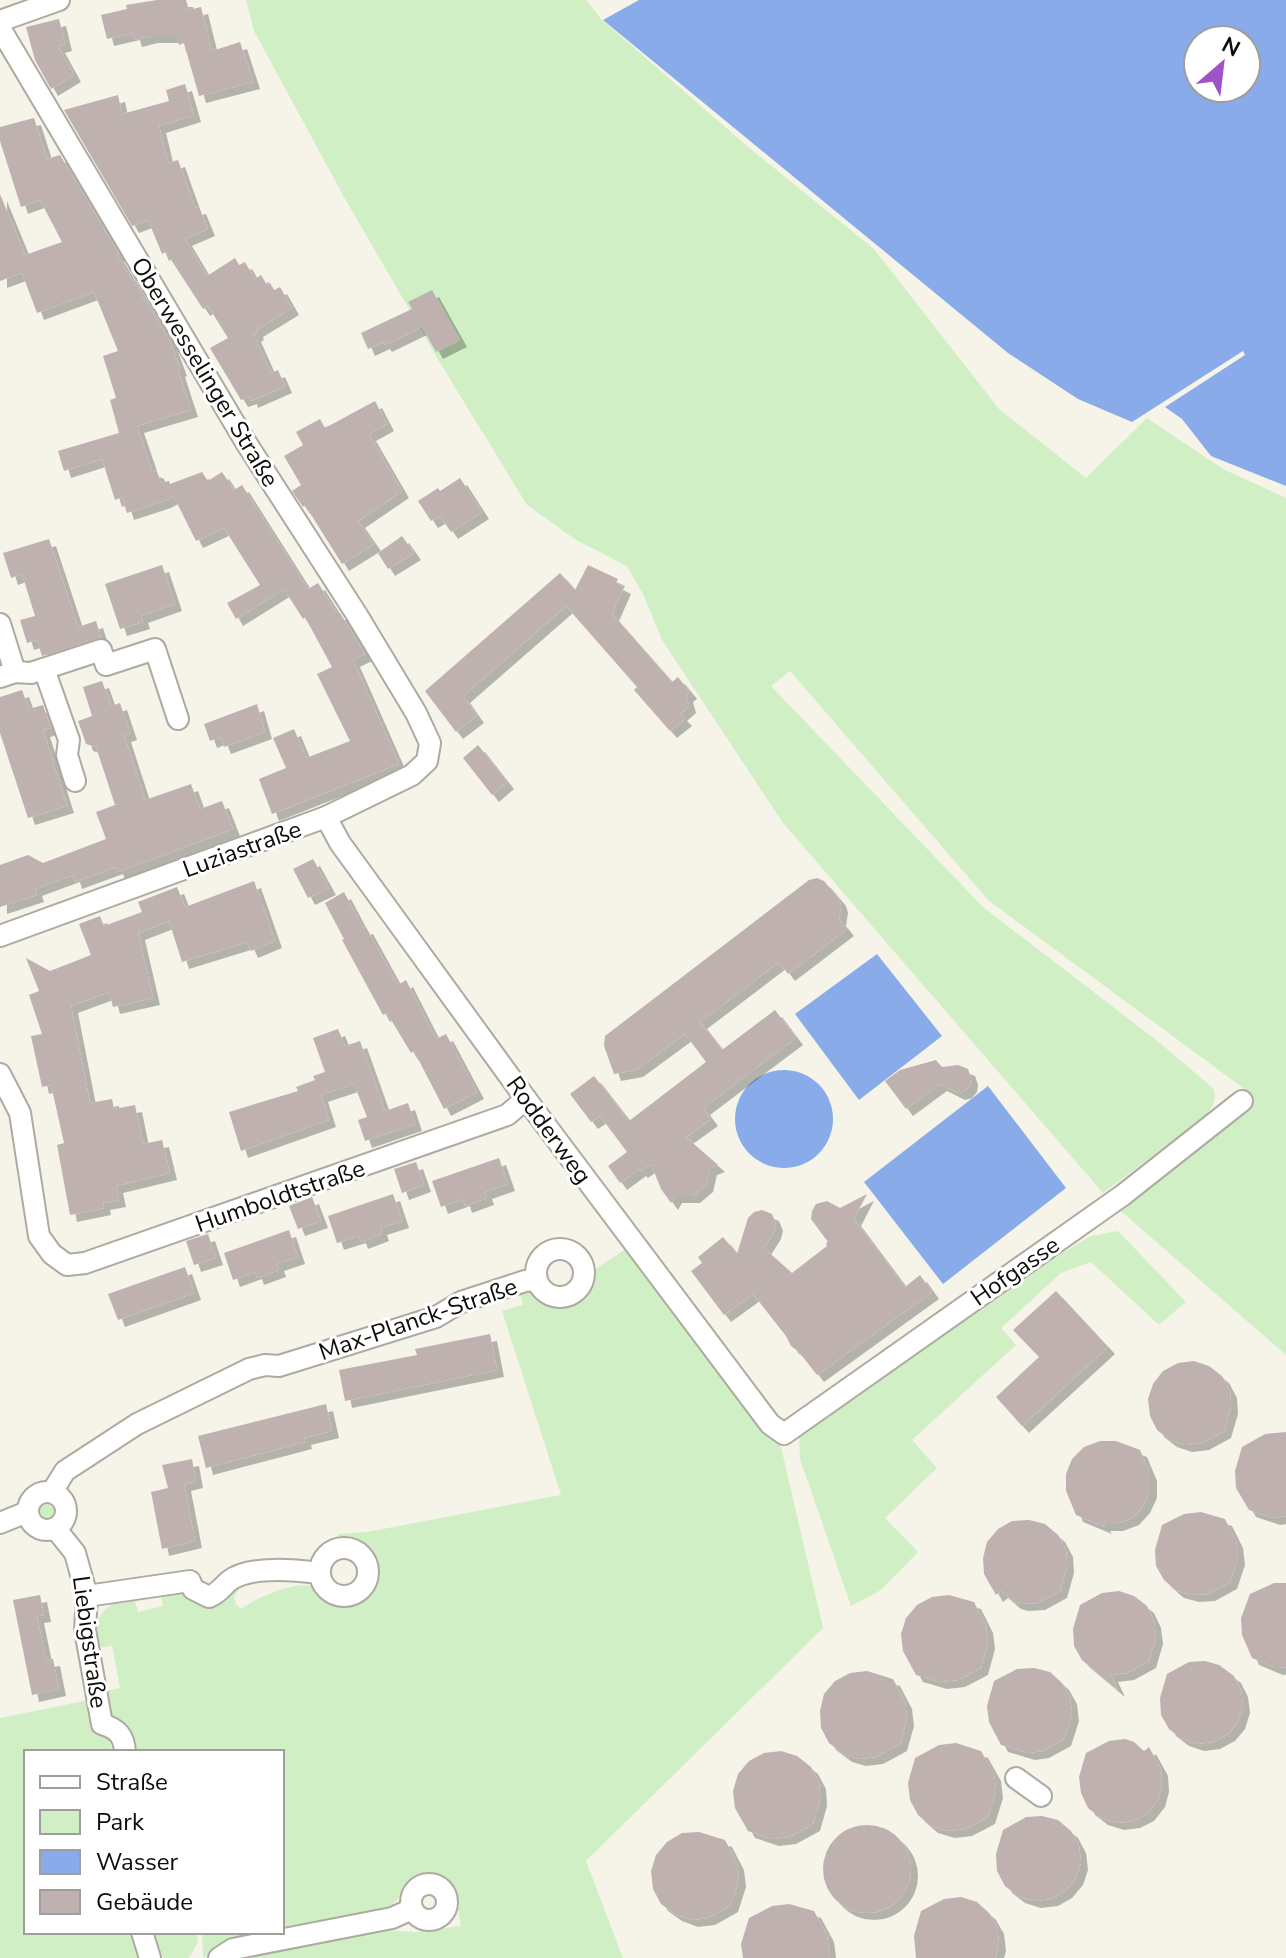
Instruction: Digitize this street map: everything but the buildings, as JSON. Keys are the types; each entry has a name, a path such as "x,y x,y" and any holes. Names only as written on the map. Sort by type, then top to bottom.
{"street":[{"path":"0,21 59,0"},
{"name":"Oberwesselinger Straße","path":"0,28 245,441 416,713"},
{"path":"0,624 8,674 31,673 101,650 106,665 155,649 178,719"},
{"path":"44,669 69,740 67,755 75,781"},
{"name":"Luziastraße","path":"0,936 326,817 394,785 412,775 427,761 430,743 416,713"},
{"name":"Rodderweg","path":"326,817 340,843 526,1099 770,1424 784,1434"},
{"name":"Humboldtstraße","path":"0,1074 20,1113 39,1236 52,1254 67,1265 85,1263 507,1115 526,1099"},
{"name":"Hofgasse","path":"784,1434 1123,1195 1242,1101"},
{"name":"Max-Planck-Straße","path":"0,1523 27,1512 34,1496 43,1491 52,1492 65,1471 137,1424 249,1369 279,1366 344,1346 436,1317 461,1302 536,1280"},
{"path":"27,1512 29,1519 40,1529 55,1528 61,1523 66,1509 59,1496 52,1492"},
{"name":"Liebigstraße","path":"55,1528 75,1553 87,1596 85,1630 102,1724 118,1731 124,1740 125,1750"},
{"path":"87,1596 190,1581 193,1589 209,1597 216,1595 229,1581 243,1575 284,1569 319,1573"},
{"path":"1016,1778 1041,1796"},
{"path":"219,1958 233,1949 392,1918 412,1909"},
{"path":"143,1934 150,1958"}],"green space":[{"path":"246,0 586,0 601,19 747,146 874,249 999,409 1086,478 1147,418 1223,469 1286,498 1286,1355 1115,1206 1250,1093 989,901 790,671 771,686 983,907 1160,1043 1214,1089 1212,1106 1202,1119 1103,1193 783,823 662,640 643,594 627,566 576,540 527,505 344,197 254,31"},
{"path":"1118,1231 1186,1302 1159,1325 1091,1262 1061,1273 1001,1328 1016,1345 912,1440 937,1468 885,1518 918,1552 881,1590 851,1606 800,1459 799,1435 1054,1258 1091,1236"},
{"path":"626,1249 764,1430 770,1432 781,1447 823,1628 586,1861 623,1958 237,1958 375,1929 414,1932 461,1926 456,1896 445,1880 424,1876 417,1878 396,1901 380,1911 284,1930 284,1750 130,1750 122,1727 108,1709 105,1691 120,1688 112,1646 96,1648 98,1619 115,1603 134,1597 138,1612 163,1606 160,1592 243,1583 234,1597 241,1609 275,1592 303,1585 316,1588 333,1603 352,1604 370,1593 375,1583 374,1563 361,1547 339,1540 338,1534 367,1532 561,1495 502,1311 523,1305 519,1291 527,1290 550,1307 575,1303 586,1294 594,1270"},
{"path":"47,1498 56,1502 60,1511 56,1520 47,1524 38,1520 34,1511 38,1502"},
{"path":"89,1700 95,1734 109,1737 112,1750 24,1750 24,1934 134,1934 139,1958 0,1958 0,1718"},
{"path":"154,1934 196,1934 198,1942 189,1958 164,1958 153,1946"},
{"path":"202,1934 266,1934 214,1951 203,1958"}],"water":[{"path":"639,0 1286,0 1286,486 1211,456 1182,419 1165,407 1245,355 1243,351 1132,422 1078,399 1008,353 603,20"},
{"path":"877,954 942,1036 859,1100 795,1014"},
{"path":"784,1070 803,1074 819,1084 829,1100 833,1119 829,1138 819,1154 803,1164 784,1168 765,1164 749,1154 739,1138 735,1119 739,1100 749,1084 765,1074"},
{"path":"988,1086 1066,1188 943,1284 864,1182"}]}
